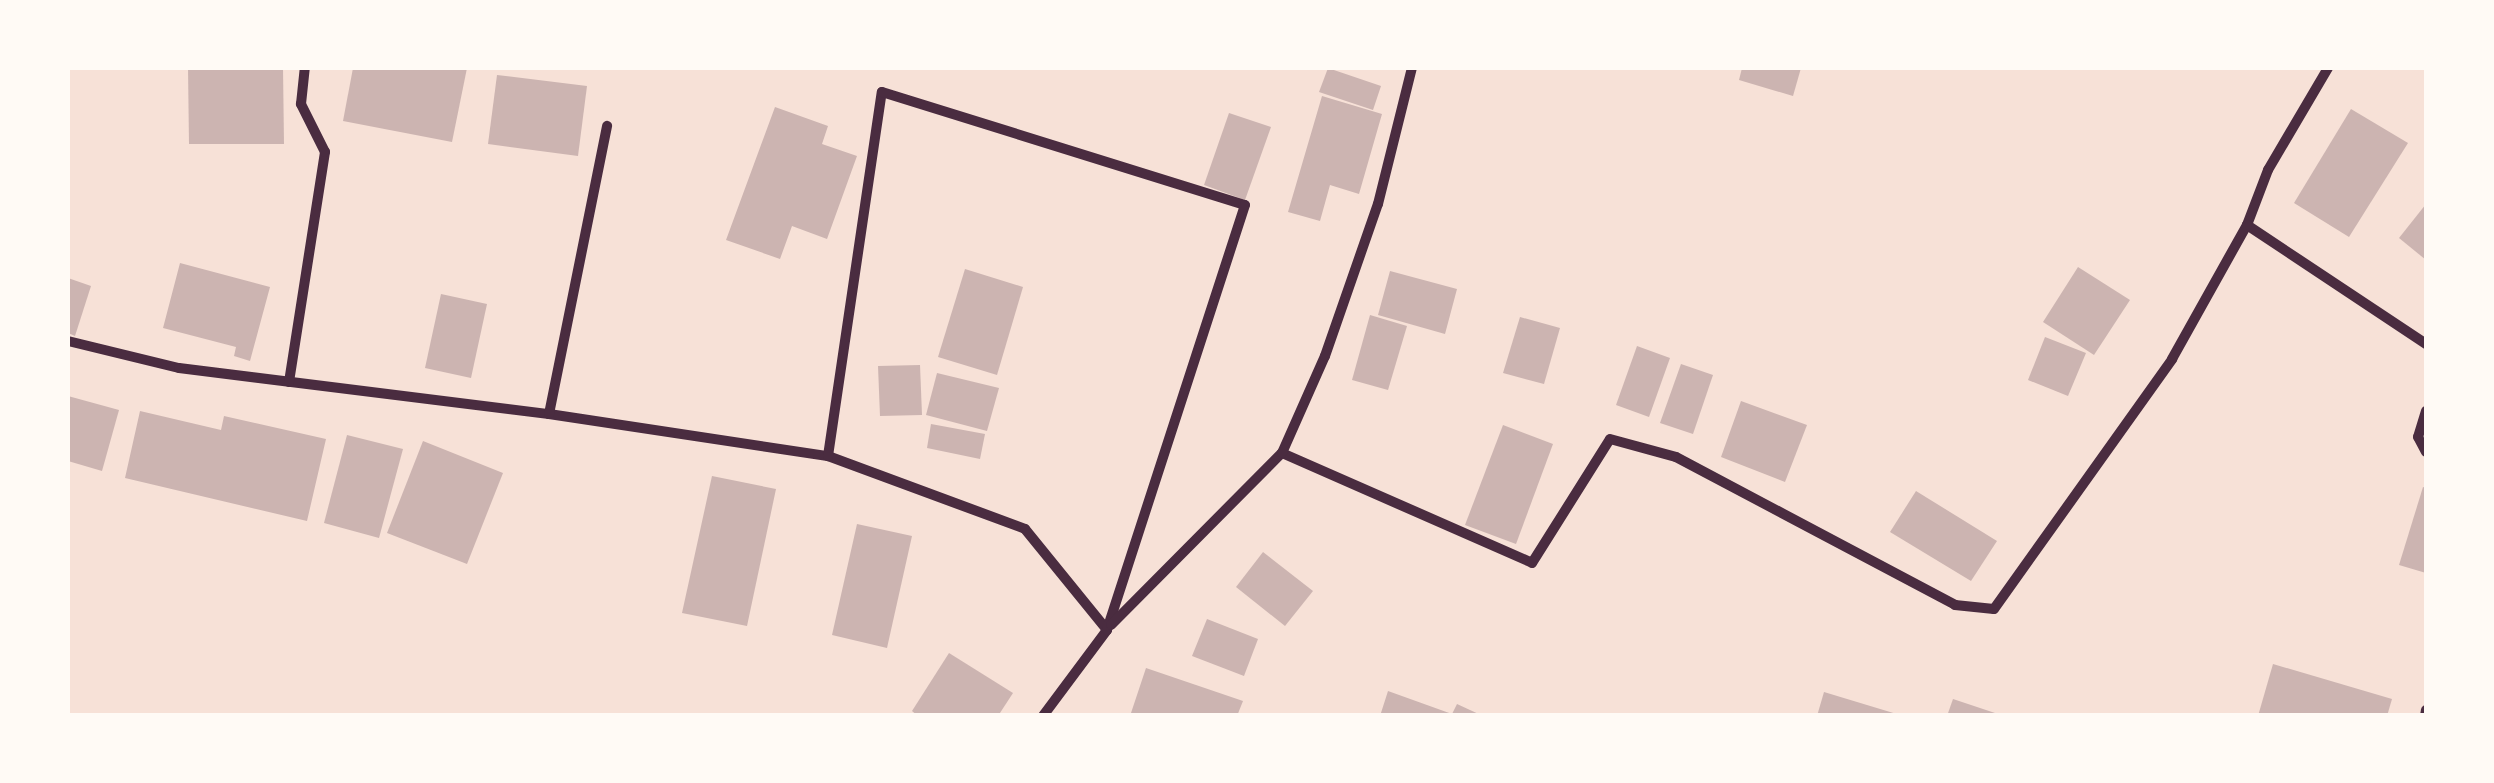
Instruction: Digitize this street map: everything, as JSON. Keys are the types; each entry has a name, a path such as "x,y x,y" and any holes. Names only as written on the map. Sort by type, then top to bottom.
{"street":[{"path":"288,382 324,152 300,104 304,68"},
{"path":"1043,716 1106,630 1282,453 1325,356 1378,204 1412,68"},
{"path":"1282,453 1532,563 1610,439 1676,457 1955,605 1994,609 2172,359 2247,225 2268,170 2328,68"},
{"path":"828,456 882,92 1245,206 1106,630"},
{"path":"550,414 606,126"},
{"path":"2247,225 2426,344"},
{"path":"68,341 179,368 550,414 828,456 1025,529 1106,630"},
{"path":"2426,410 2418,437 2426,452"}],"building":[{"path":"188,68 283,68 284,144 189,144"},
{"path":"353,68 467,68 452,142 343,121"},
{"path":"1328,68 1381,86 1373,110 1319,92"},
{"path":"1742,68 1801,68 1793,96 1739,80"},
{"path":"497,75 587,86 578,156 488,144"},
{"path":"1322,96 1382,114 1359,194 1330,185 1320,221 1288,212"},
{"path":"775,107 828,126 822,144 857,156 827,239 792,226 780,259 726,240"},
{"path":"2351,109 2408,143 2349,237 2294,203"},
{"path":"1229,113 1271,127 1245,200 1204,185"},
{"path":"2426,204 2426,260 2399,238"},
{"path":"180,263 270,287 250,361 234,356 236,347 163,328"},
{"path":"2078,267 2130,300 2094,355 2043,322"},
{"path":"965,269 1023,287 997,375 938,357"},
{"path":"1390,271 1457,289 1445,334 1378,315"},
{"path":"68,278 91,286 75,336 68,333"},
{"path":"441,294 487,304 471,378 425,368"},
{"path":"1370,315 1407,326 1388,390 1352,380"},
{"path":"1520,317 1560,328 1544,384 1503,373"},
{"path":"2045,337 2086,353 2068,396 2028,380"},
{"path":"1637,346 1670,358 1649,417 1616,405"},
{"path":"1681,364 1713,375 1693,434 1660,423"},
{"path":"920,365 922,415 880,416 878,366"},
{"path":"937,373 999,388 987,431 926,415"},
{"path":"68,396 119,410 102,471 68,461"},
{"path":"1741,401 1807,425 1785,482 1721,457"},
{"path":"140,411 221,430 224,416 326,439 307,521 125,478"},
{"path":"931,424 985,434 980,459 927,448"},
{"path":"1503,425 1553,444 1516,544 1465,525"},
{"path":"347,435 403,449 379,538 324,523"},
{"path":"423,441 503,473 467,564 387,533"},
{"path":"712,476 776,489 747,626 682,613"},
{"path":"2423,487 2426,488 2426,573 2399,565"},
{"path":"1916,491 1997,541 1971,581 1890,532"},
{"path":"857,524 912,536 887,648 832,635"},
{"path":"1263,552 1313,591 1285,626 1236,587"},
{"path":"1207,619 1258,639 1244,676 1192,656"},
{"path":"949,653 1013,693 998,716 918,716 912,711"},
{"path":"2273,664 2392,699 2387,716 2258,716"},
{"path":"1146,668 1243,701 1237,716 1130,716"},
{"path":"1388,691 1452,714 1457,704 1483,716 1380,716"},
{"path":"1824,692 1900,715 1900,716 1817,716"},
{"path":"1953,699 2001,715 1947,716"}]}
